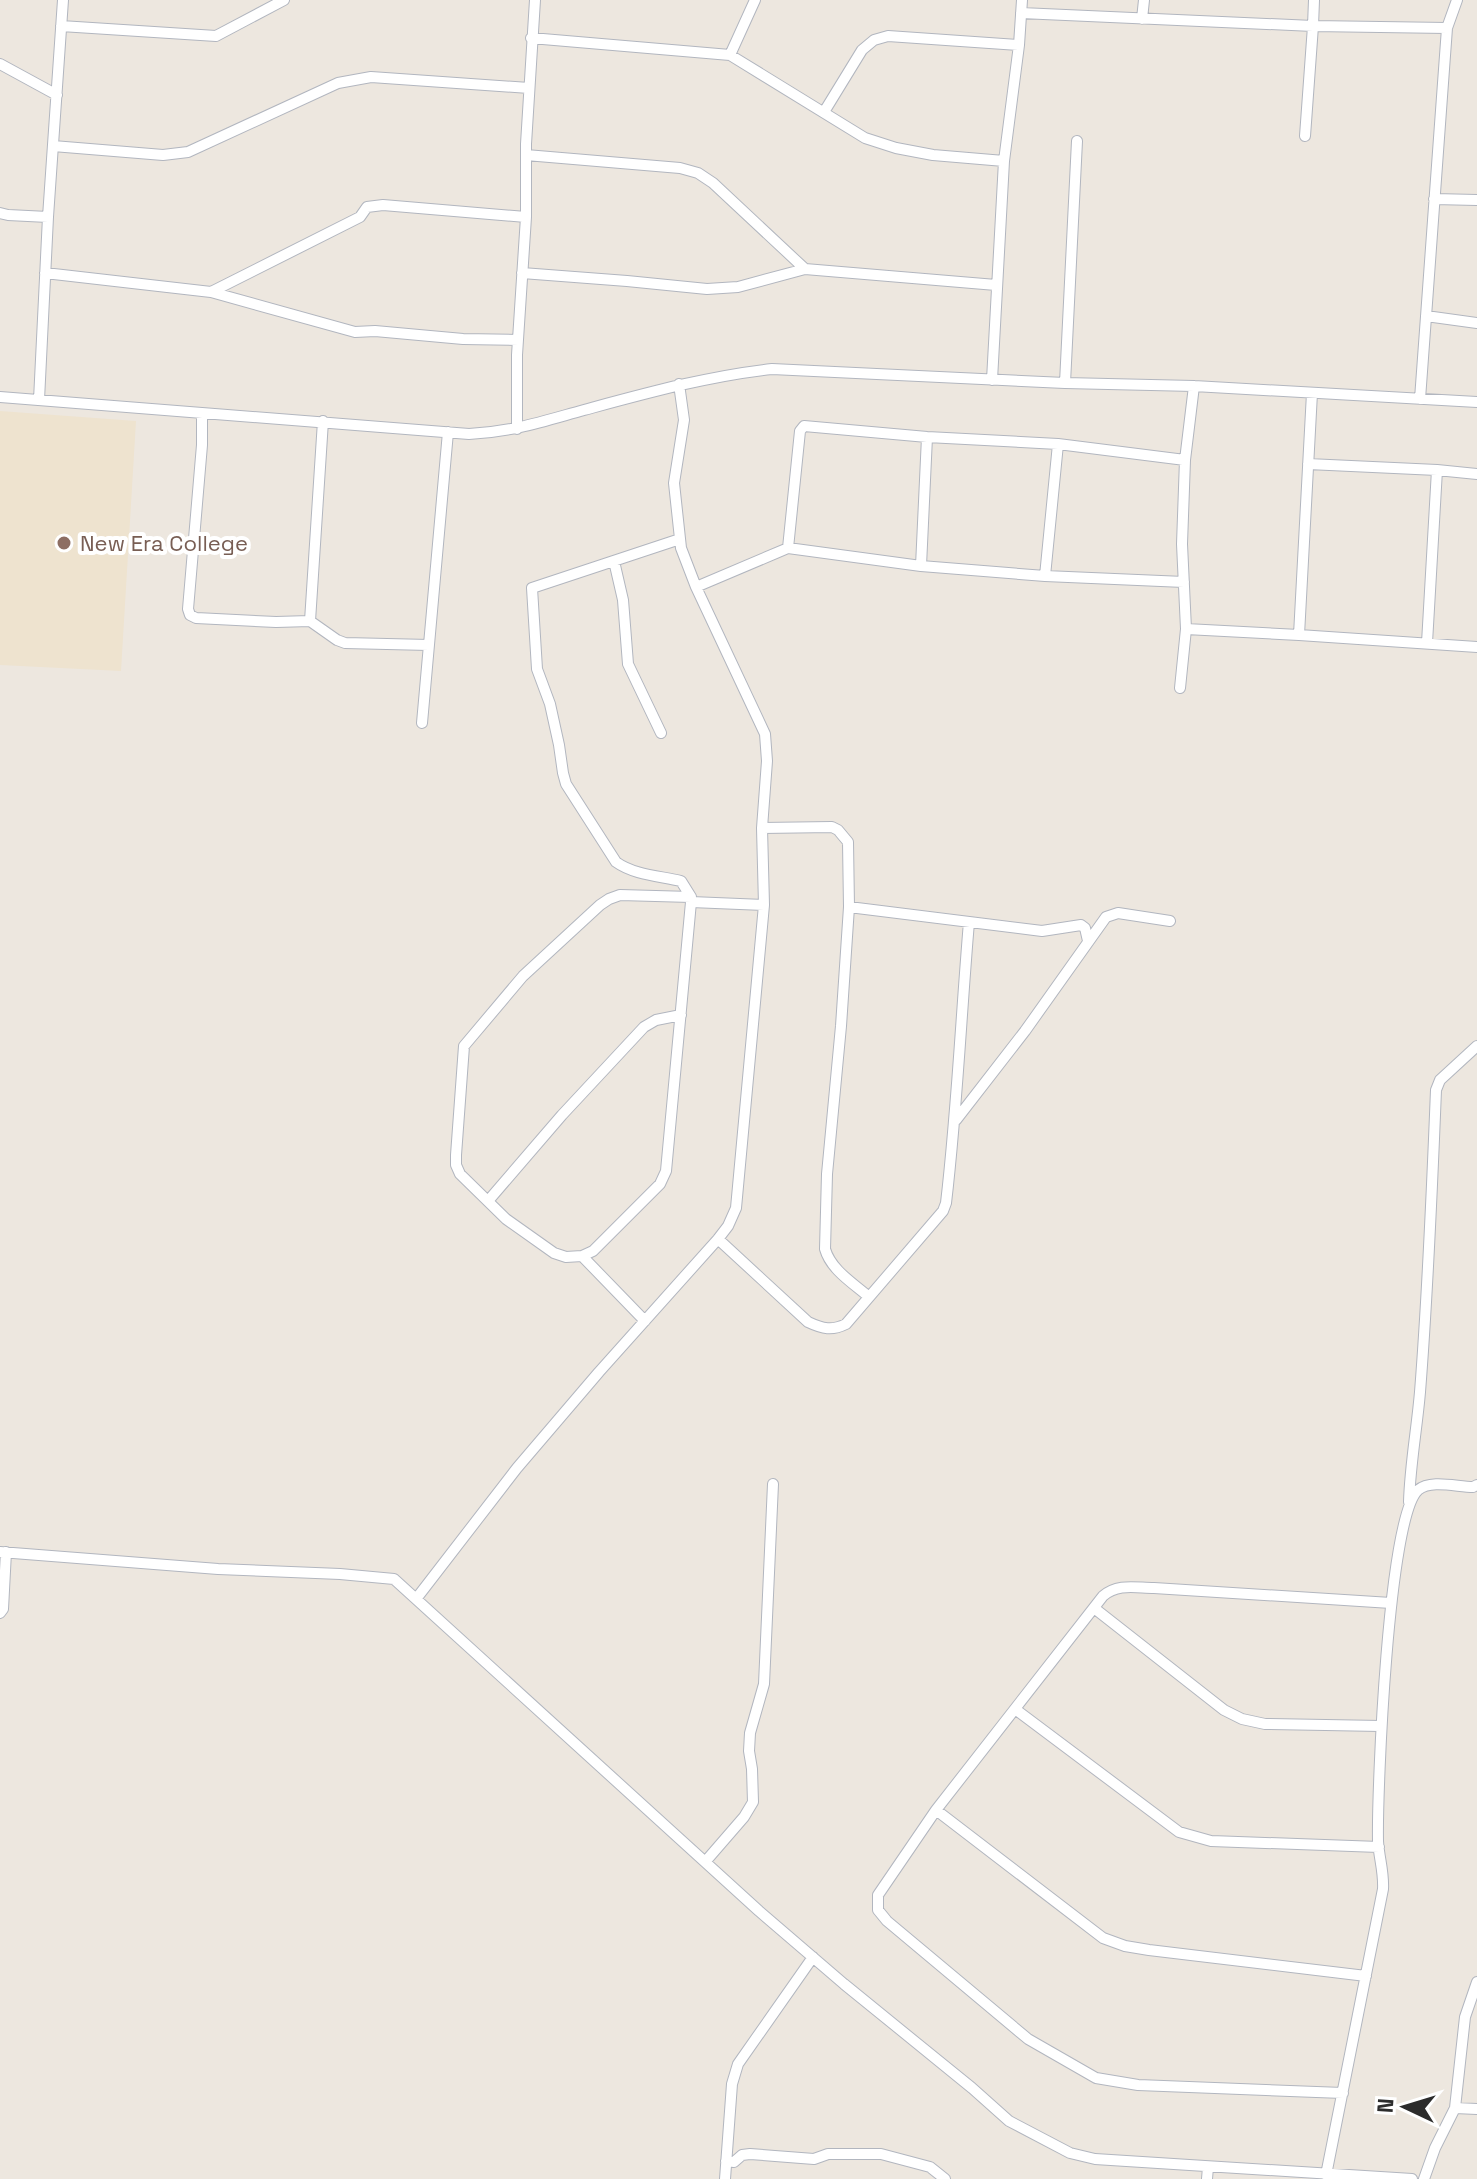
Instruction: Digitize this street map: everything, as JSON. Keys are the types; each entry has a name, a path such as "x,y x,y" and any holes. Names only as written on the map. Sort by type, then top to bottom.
{"street":[{"path":"39,400 63,0"},
{"path":"61,26 216,36 284,0"},
{"path":"517,429 518,340 535,0"},
{"path":"730,55 755,0"},
{"path":"992,380 1004,161 1022,0"},
{"path":"1142,19 1144,0"},
{"path":"1305,136 1314,0"},
{"path":"1420,399 1447,28 1457,0"},
{"path":"1021,13 1313,26 1447,28"},
{"path":"824,112 862,50 874,40 888,36 1019,45"},
{"path":"531,38 730,55 865,138 933,155 1004,161"},
{"path":"0,64 57,95"},
{"path":"53,146 163,155 188,152 338,83 371,77 529,88"},
{"path":"1065,383 1077,141"},
{"path":"526,155 680,168 698,173 713,183 805,269"},
{"path":"1434,199 1477,200"},
{"path":"211,292 360,217 367,207 383,205 526,217"},
{"path":"0,213 48,217"},
{"path":"522,273 707,289 738,287 805,269 996,285"},
{"path":"45,273 211,292 355,332 518,340"},
{"path":"1426,316 1477,323"},
{"path":"0,397 490,433 517,429 679,384 772,369 1194,386 1477,402"},
{"path":"416,1599 517,1468 718,1239 736,1208 764,905 762,828 767,761 765,734 696,587 680,539 674,483 684,420 679,384"},
{"path":"1180,688 1186,629 1182,534 1185,460 1194,386"},
{"path":"1299,635 1312,393"},
{"path":"202,413 189,613 196,618 310,621 345,643 429,645"},
{"path":"310,621 323,421"},
{"path":"788,548 802,427 1058,444 1185,460"},
{"path":"422,723 448,432"},
{"path":"921,566 927,437"},
{"path":"1045,576 1058,444"},
{"path":"1308,464 1477,474"},
{"path":"1427,643 1437,470"},
{"path":"680,539 532,588 537,669 550,704 566,784 616,862 624,868 681,881 691,900 666,1171 660,1184 593,1251 582,1256 566,1257 554,1253 506,1219 460,1174 456,1165 462,1051 466,1042 523,976 609,899 620,895 691,900 764,905"},
{"path":"696,587 788,548 921,566 1045,576 1184,582"},
{"path":"614,561 624,608 628,664 661,733"},
{"path":"1186,629 1477,647"},
{"path":"762,828 832,827 848,842 849,907 827,1174 825,1249 834,1267 869,1297"},
{"path":"849,907 1042,931 1081,925 1085,928 1088,941"},
{"path":"955,1120 1025,1031 1106,917 1113,913 1170,921"},
{"path":"718,1239 808,1322 818,1327 836,1329 846,1324 945,1208 955,1120 969,922"},
{"path":"488,1201 644,1027 656,1020 681,1015"},
{"path":"1326,2175 1383,1889 1379,1847 1381,1726 1391,1603 1409,1505 1410,1467 1420,1395 1436,1090 1440,1080 1477,1046"},
{"path":"582,1256 645,1321"},
{"path":"705,1862 753,1802 749,1742 764,1684 773,1484"},
{"path":"1409,1505 1423,1487 1477,1485"},
{"path":"0,1613 3,1609 3,1552 394,1579 705,1862 1009,2121 1070,2153 1095,2159 1412,2179"},
{"path":"1343,2093 1117,2083 1096,2078 1028,2039 887,1921 878,1910 878,1895 936,1810 1111,1589 1391,1603"},
{"path":"1094,1608 1224,1710 1242,1719 1265,1724 1381,1726"},
{"path":"1015,1709 1179,1832 1211,1841 1379,1847"},
{"path":"936,1810 1103,1938 1149,1950 1366,1976"},
{"path":"725,2179 732,2084 738,2064 813,1957"},
{"path":"1424,2179 1455,2108 1465,2017 1477,1982"},
{"path":"1455,2108 1477,2109"},
{"path":"726,2161 734,2162 742,2155 750,2154 811,2159 828,2154 881,2154 930,2167 945,2179"},
{"path":"1207,2179 1208,2167"}],"shaded area":[{"name":"New Era College","path":"0,411 136,421 121,671 0,665"}],"place":[{"name":"New Era College","path":"64,543"}]}
